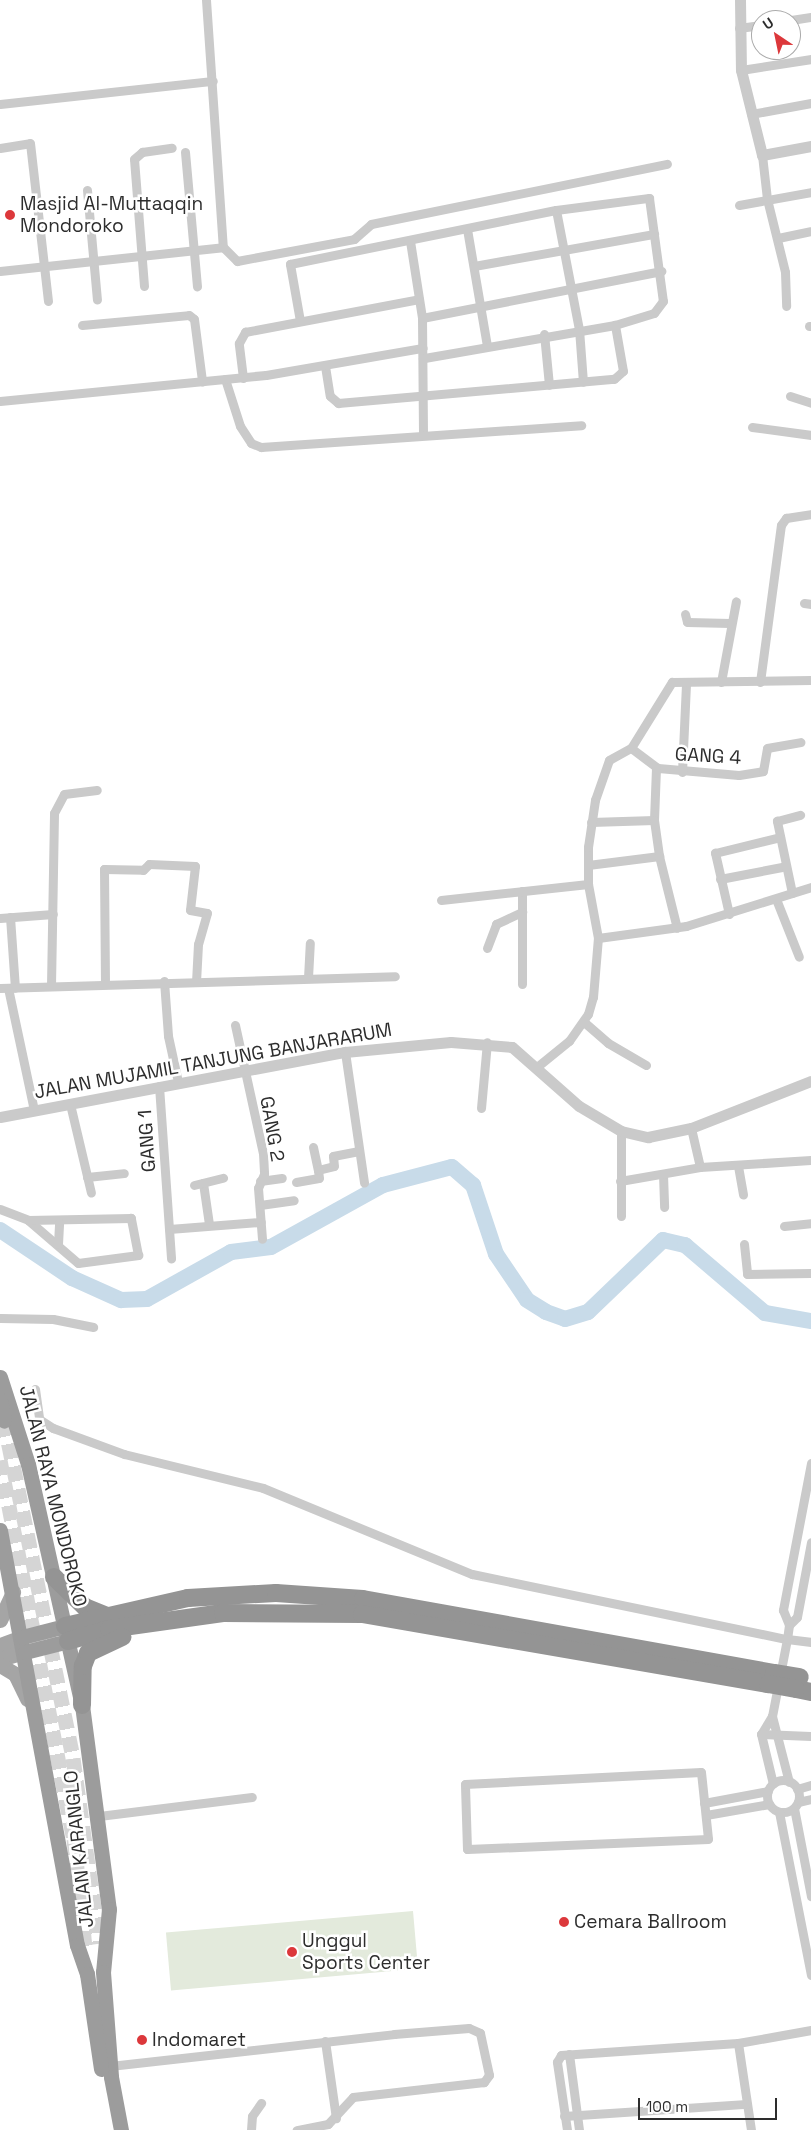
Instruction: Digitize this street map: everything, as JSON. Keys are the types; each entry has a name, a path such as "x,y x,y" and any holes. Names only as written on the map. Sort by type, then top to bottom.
{"highway":[{"name":"JALAN RAYA MONDOROKO","path":"0,1377 21,1437 67,1633"},
{"name":"JALAN RAYA MONDOROKO","path":"0,1400 4,1420"},
{"path":"0,1530 23,1645 67,1633 223,1613 362,1614 404,1619 771,1678"},
{"path":"54,1577 85,1607 105,1615"},
{"path":"67,1633 105,1615 188,1598 240,1594 363,1599 804,1685"},
{"path":"82,1705 83,1666 88,1653 131,1634 220,1620 360,1623 404,1619"},
{"name":"JALAN KARANGLO","path":"67,1633 82,1705 99,1816 109,1909 103,1972 110,2066 121,2130"},
{"name":"JALAN KARANGLO","path":"23,1645 77,1945 87,1974 111,2130"},
{"path":"87,1974 92,1945 103,1972"}],"main road":[{"path":"0,1620 13,1592"},
{"path":"0,1645 23,1645"},
{"path":"0,1659 23,1645"},
{"path":"0,1665 12,1670 24,1688 47,1778"}],"street":[{"path":"206,0 223,247 237,261 357,238 371,224 667,164"},
{"path":"740,0 740,70 762,155 767,199 778,238 786,306"},
{"path":"739,28 751,26"},
{"path":"740,70 811,59"},
{"path":"0,104 213,81"},
{"path":"751,114 811,103"},
{"path":"0,148 30,143 48,301"},
{"path":"762,155 811,146"},
{"path":"144,286 134,159 142,152 172,148"},
{"path":"185,152 197,286"},
{"path":"87,190 97,300"},
{"path":"739,205 811,192"},
{"path":"290,264 556,210 645,196 650,201 660,271 660,308 645,318 544,334 423,358"},
{"path":"556,210 562,251 579,329 583,382"},
{"path":"467,229 487,346"},
{"path":"778,238 810,231"},
{"path":"474,266 654,234"},
{"path":"410,241 422,318 423,435"},
{"path":"0,271 223,247"},
{"path":"288,251 300,321"},
{"path":"422,318 480,305 660,271"},
{"path":"243,378 240,343 244,332 419,299"},
{"path":"82,324 189,315 194,319 202,381"},
{"path":"325,366 335,403 423,398 583,382 620,376 615,324"},
{"path":"544,334 549,385"},
{"path":"0,401 226,378 243,378 325,366 422,348"},
{"path":"226,378 232,410 256,446 582,425"},
{"path":"790,396 811,403"},
{"path":"752,427 811,436"},
{"path":"760,682 780,525 786,518 811,514 811,509"},
{"path":"721,682 730,623 736,601"},
{"path":"685,614 687,622 730,623"},
{"path":"538,1066 569,1041 584,1022 593,997 598,938 588,884 588,865 591,822 608,763 631,748 667,685 811,680"},
{"path":"682,772 686,683"},
{"name":"GANG 4","path":"631,748 656,768 682,772 755,774 763,771 767,748 800,742"},
{"path":"656,768 654,820 659,856 677,928"},
{"path":"51,986 56,806 64,794 97,790"},
{"path":"792,893 777,820 800,815"},
{"path":"591,822 654,820"},
{"path":"729,914 720,879 716,852 780,837"},
{"path":"588,865 659,856"},
{"path":"105,984 104,866 144,870 149,864 194,866 190,910 208,913 198,944 196,980"},
{"path":"720,879 782,867"},
{"path":"441,900 588,884"},
{"path":"598,938 677,928 729,914 811,887"},
{"path":"522,891 522,984"},
{"path":"776,899 800,956"},
{"path":"487,948 496,924 522,912"},
{"path":"0,918 53,914"},
{"path":"10,917 8,988 34,1110"},
{"path":"308,978 310,943"},
{"path":"8,988 196,980 395,976"},
{"path":"164,981 168,1036 178,1082"},
{"path":"584,1022 608,1044 646,1065"},
{"name":"GANG 2","path":"235,1025 263,1153 260,1181 262,1239"},
{"path":"481,1108 487,1042"},
{"name":"JALAN MUJAMIL TANJUNG BANJARARUM","path":"0,1117 345,1052 487,1042 512,1047 538,1066 579,1106 621,1131 648,1138 691,1128 811,1081"},
{"path":"345,1052 364,1183"},
{"name":"GANG 1","path":"159,1086 171,1259"},
{"path":"70,1104 91,1193"},
{"path":"691,1128 700,1167"},
{"path":"621,1131 621,1216"},
{"path":"296,1182 318,1178 313,1147"},
{"path":"318,1170 333,1167 335,1154 358,1151"},
{"path":"620,1181 700,1167 811,1160"},
{"path":"738,1166 743,1195"},
{"path":"87,1177 124,1173"},
{"path":"663,1174 664,1207"},
{"path":"209,1224 198,1184 223,1178"},
{"path":"260,1181 282,1178"},
{"path":"260,1206 294,1200"},
{"path":"0,1208 28,1220 83,1264 133,1259 139,1251 131,1218 59,1222 28,1220"},
{"path":"58,1244 59,1222"},
{"path":"169,1229 209,1224 262,1222"},
{"path":"784,1226 811,1222"},
{"path":"744,1244 747,1274 811,1273"},
{"path":"0,1318 53,1319 94,1327"},
{"path":"35,1389 38,1420 53,1428 124,1454 263,1488 472,1574 788,1639 811,1642"},
{"path":"769,1804 770,1787 761,1734 772,1716 788,1639 789,1625 783,1610 807,1512 811,1463"},
{"path":"789,1625 797,1617 811,1542"},
{"path":"772,1716 778,1733 789,1782 797,1789"},
{"path":"761,1734 778,1733 811,1736"},
{"path":"701,1772 706,1815 708,1840 467,1849 465,1784 701,1772"},
{"path":"704,1803 789,1782"},
{"path":"797,1789 811,1785"},
{"path":"797,1789 796,1805 811,1896"},
{"path":"99,1816 252,1797"},
{"path":"779,1812 811,1799"},
{"path":"706,1815 769,1804 779,1812 811,1975"},
{"path":"110,2066 325,2041 470,2028 480,2032 489,2075 484,2082 353,2096 333,2095"},
{"path":"567,2130 557,2060 569,2054 738,2043 809,2033"},
{"path":"325,2041 336,2118"},
{"path":"738,2043 751,2130"},
{"path":"569,2054 579,2130"},
{"path":"297,2130 323,2126 336,2118 353,2096"},
{"path":"251,2130 252,2116 261,2103"},
{"path":"564,2116 747,2104"}],"shaded area":[{"name":"Unggul Sports Center","path":"413,1911 418,1969 171,1990 166,1933"}],"waterway":[{"path":"0,1230 72,1278 121,1300 147,1299 231,1252 271,1247 383,1185 452,1167 473,1185 496,1254 527,1300 546,1312 565,1319 588,1312 663,1240 685,1245 765,1313 811,1321"}],"tunnel":[{"path":"4,1421 73,1758 99,1943"},
{"path":"0,1460 74,1839 85,1948"}],"place":[{"name":"Masjid Al-Muttaqqin Mondoroko","path":"10,215"},
{"name":"Cemara Ballroom","path":"564,1922"},
{"name":"Unggul Sports Center","path":"292,1952"},
{"name":"Indomaret","path":"142,2040"}]}
